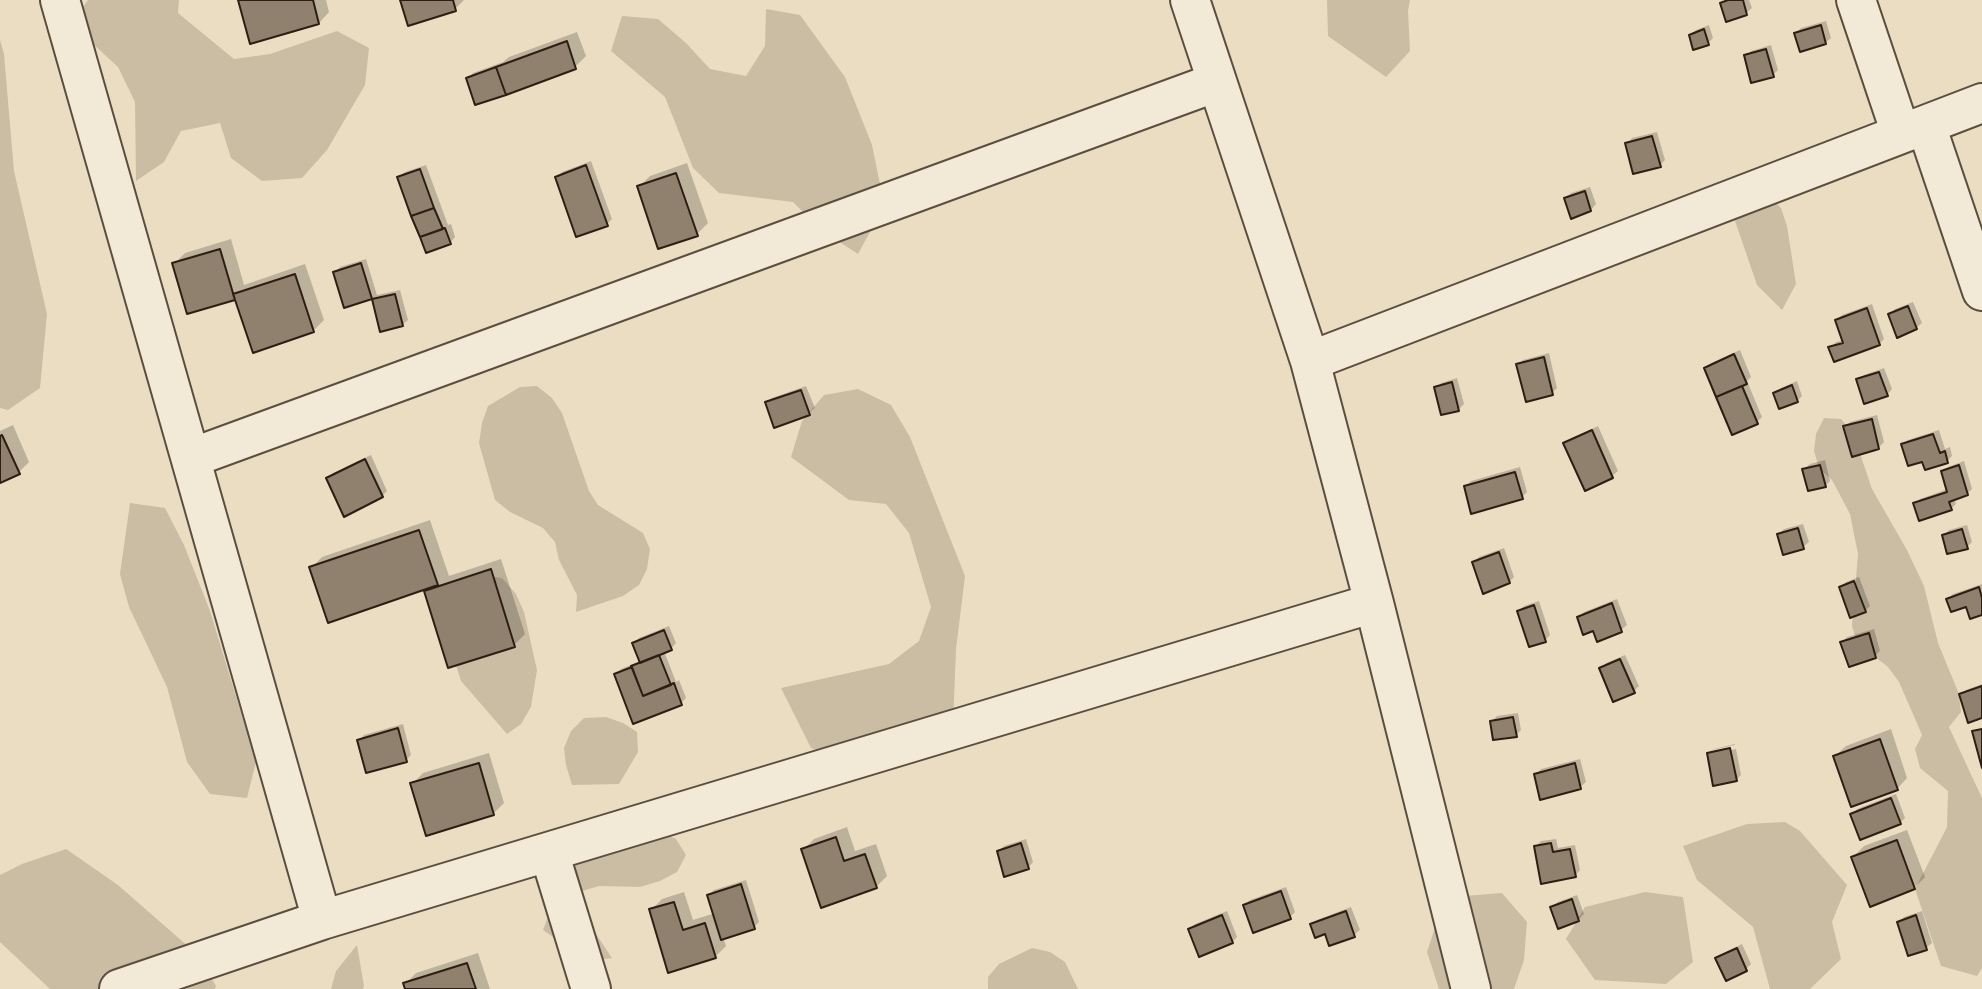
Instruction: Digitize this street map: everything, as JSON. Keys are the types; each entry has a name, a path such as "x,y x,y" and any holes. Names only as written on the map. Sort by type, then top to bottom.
{"street":[{"path":"60,0 322,920"},
{"path":"1190,0 1310,361 1471,989"},
{"path":"1856,0 1982,291"},
{"path":"191,458 1217,82"},
{"path":"1310,361 1982,103"},
{"path":"119,989 322,920 1374,603"},
{"path":"549,852 591,989"}],"shaded area":[{"path":"88,0 179,0 178,13 234,59 270,54 337,31 369,48 365,85 327,150 302,178 262,181 231,158 220,123 181,131 164,162 136,181 135,102 118,67 92,43 81,10"},
{"path":"1327,0 1410,0 1410,51 1386,77 1328,36"},
{"path":"766,9 800,15 845,77 872,145 880,184 876,221 858,254 821,230 793,202 719,193 693,168 665,97 611,51 622,16 658,19 686,43 710,69 746,76 765,46"},
{"path":"0,40 4,54 14,171 47,314 40,388 8,410 0,408"},
{"path":"1767,194 1781,208 1787,226 1796,284 1782,310 1757,285 1734,218"},
{"path":"537,386 552,398 562,413 589,491 598,505 643,533 650,549 647,569 639,585 623,596 576,612 577,595 559,560 555,542 543,528 510,512 495,500 479,443 488,406 520,387"},
{"path":"858,389 891,405 910,437 965,576 956,649 953,726 849,761 811,748 781,688 889,664 919,641 931,607 909,533 886,504 849,500 791,457 802,421 824,395"},
{"path":"1824,418 1841,419 1853,433 1872,489 1924,586 1938,643 1959,694 1961,712 1949,727 1982,798 1982,968 1977,976 1941,966 1915,889 1947,827 1948,791 1920,768 1915,749 1922,735 1899,682 1888,667 1857,643 1852,626 1858,554 1850,514 1832,480 1819,468 1814,451 1816,434"},
{"path":"130,503 165,508 184,545 210,611 256,762 247,798 210,794 187,762 167,687 129,607 120,574"},
{"path":"483,575 502,578 516,594 524,612 537,670 531,707 521,724 507,734 461,681 455,662"},
{"path":"606,717 637,732 638,752 619,784 572,785 564,748 571,731 584,718"},
{"path":"1785,822 1800,831 1847,885 1832,922 1841,959 1810,989 1770,989 1753,927 1697,880 1683,846 1747,824"},
{"path":"644,824 676,839 686,855 677,872 660,881 640,887 599,886 582,891 580,910 612,958 593,961 576,953 543,930 579,846"},
{"path":"66,849 118,885 198,955 216,986 215,989 50,989 0,942 0,875 22,864"},
{"path":"1645,892 1683,897 1693,962 1666,984 1595,980 1566,939 1585,907"},
{"path":"1502,893 1527,922 1524,960 1514,989 1439,989 1427,952 1438,918 1464,896"},
{"path":"357,945 363,989 331,989 336,971"},
{"path":"1032,948 1050,952 1065,962 1078,989 988,989 988,977 999,964"}],"building":[{"path":"238,0 313,0 319,24 250,44"},
{"path":"400,0 453,0 456,11 408,26"},
{"path":"1743,0 1747,15 1726,22 1720,3"},
{"path":"1821,25 1826,44 1800,52 1794,33"},
{"path":"1704,29 1709,45 1693,50 1689,35"},
{"path":"567,41 576,69 506,95 496,67"},
{"path":"1766,49 1774,77 1751,83 1744,55"},
{"path":"496,67 506,95 475,105 466,78"},
{"path":"1652,136 1661,167 1633,174 1625,143"},
{"path":"586,165 608,226 576,237 555,177"},
{"path":"420,169 434,208 411,216 397,177"},
{"path":"676,173 698,236 658,249 637,186"},
{"path":"1585,191 1591,211 1571,219 1564,198"},
{"path":"434,208 443,229 420,237 411,216"},
{"path":"445,228 451,244 426,253 420,237"},
{"path":"220,249 235,300 187,314 172,263"},
{"path":"361,263 372,299 344,308 333,272"},
{"path":"295,274 314,332 253,353 233,294"},
{"path":"395,294 403,326 380,332 372,299"},
{"path":"1908,306 1917,329 1897,338 1888,314"},
{"path":"1867,308 1880,345 1834,362 1828,347 1843,343 1835,320"},
{"path":"1734,354 1747,384 1716,397 1704,368"},
{"path":"1544,357 1553,395 1526,402 1516,364"},
{"path":"1879,372 1888,396 1864,404 1856,379"},
{"path":"1452,382 1459,411 1441,415 1434,387"},
{"path":"1792,385 1798,402 1779,409 1773,393"},
{"path":"1742,386 1758,424 1732,435 1716,397"},
{"path":"801,390 810,415 774,428 765,402"},
{"path":"1872,419 1879,449 1852,457 1843,426"},
{"path":"1592,430 1613,478 1585,491 1563,443"},
{"path":"1933,434 1940,453 1945,451 1948,463 1925,470 1922,462 1908,466 1901,444"},
{"path":"2,435 20,474 0,483 0,436"},
{"path":"365,459 383,497 344,517 326,478"},
{"path":"1820,465 1826,487 1808,491 1802,469"},
{"path":"1959,465 1968,495 1949,502 1952,510 1919,521 1913,503 1947,492 1941,471"},
{"path":"1515,472 1523,499 1471,514 1464,486"},
{"path":"1798,528 1804,549 1783,555 1777,534"},
{"path":"1962,529 1968,549 1947,554 1942,535"},
{"path":"419,530 438,585 328,623 309,567"},
{"path":"1499,552 1510,583 1483,594 1472,562"},
{"path":"491,569 515,647 448,668 424,591"},
{"path":"1854,581 1866,612 1850,618 1839,587"},
{"path":"1979,587 1982,615 1970,619 1966,607 1951,612 1946,599"},
{"path":"1612,603 1622,632 1597,642 1593,631 1583,635 1577,617"},
{"path":"1534,605 1546,642 1529,647 1517,611"},
{"path":"664,630 672,650 640,663 632,643"},
{"path":"1869,633 1876,658 1849,667 1840,642"},
{"path":"659,655 671,685 643,696 631,666"},
{"path":"1620,659 1635,693 1613,702 1599,668"},
{"path":"632,667 643,696 674,683 682,705 633,724 614,674"},
{"path":"1982,686 1982,718 1968,723 1959,694"},
{"path":"1513,717 1517,737 1493,740 1490,721"},
{"path":"398,728 407,762 366,773 357,740"},
{"path":"1982,729 1982,768 1972,731"},
{"path":"1880,739 1898,790 1851,807 1833,756"},
{"path":"1730,748 1737,781 1713,786 1707,753"},
{"path":"479,763 494,815 426,836 410,783"},
{"path":"1575,763 1581,789 1540,800 1534,774"},
{"path":"1891,798 1901,824 1860,840 1850,814"},
{"path":"836,837 844,861 865,854 877,888 821,908 801,849"},
{"path":"1897,840 1915,889 1870,907 1851,857"},
{"path":"1021,843 1029,869 1004,877 997,851"},
{"path":"1551,843 1553,852 1570,849 1576,877 1541,884 1534,846"},
{"path":"741,884 755,929 721,940 707,895"},
{"path":"1281,891 1291,919 1253,933 1243,905"},
{"path":"1572,899 1579,921 1558,929 1550,907"},
{"path":"674,902 683,930 705,923 716,958 668,973 649,909"},
{"path":"1346,911 1355,937 1329,946 1325,934 1315,938 1310,924"},
{"path":"1222,915 1233,943 1199,957 1188,929"},
{"path":"1916,915 1927,950 1908,956 1897,922"},
{"path":"1737,948 1747,971 1726,981 1715,958"},
{"path":"467,963 476,989 405,989 403,983"}]}
